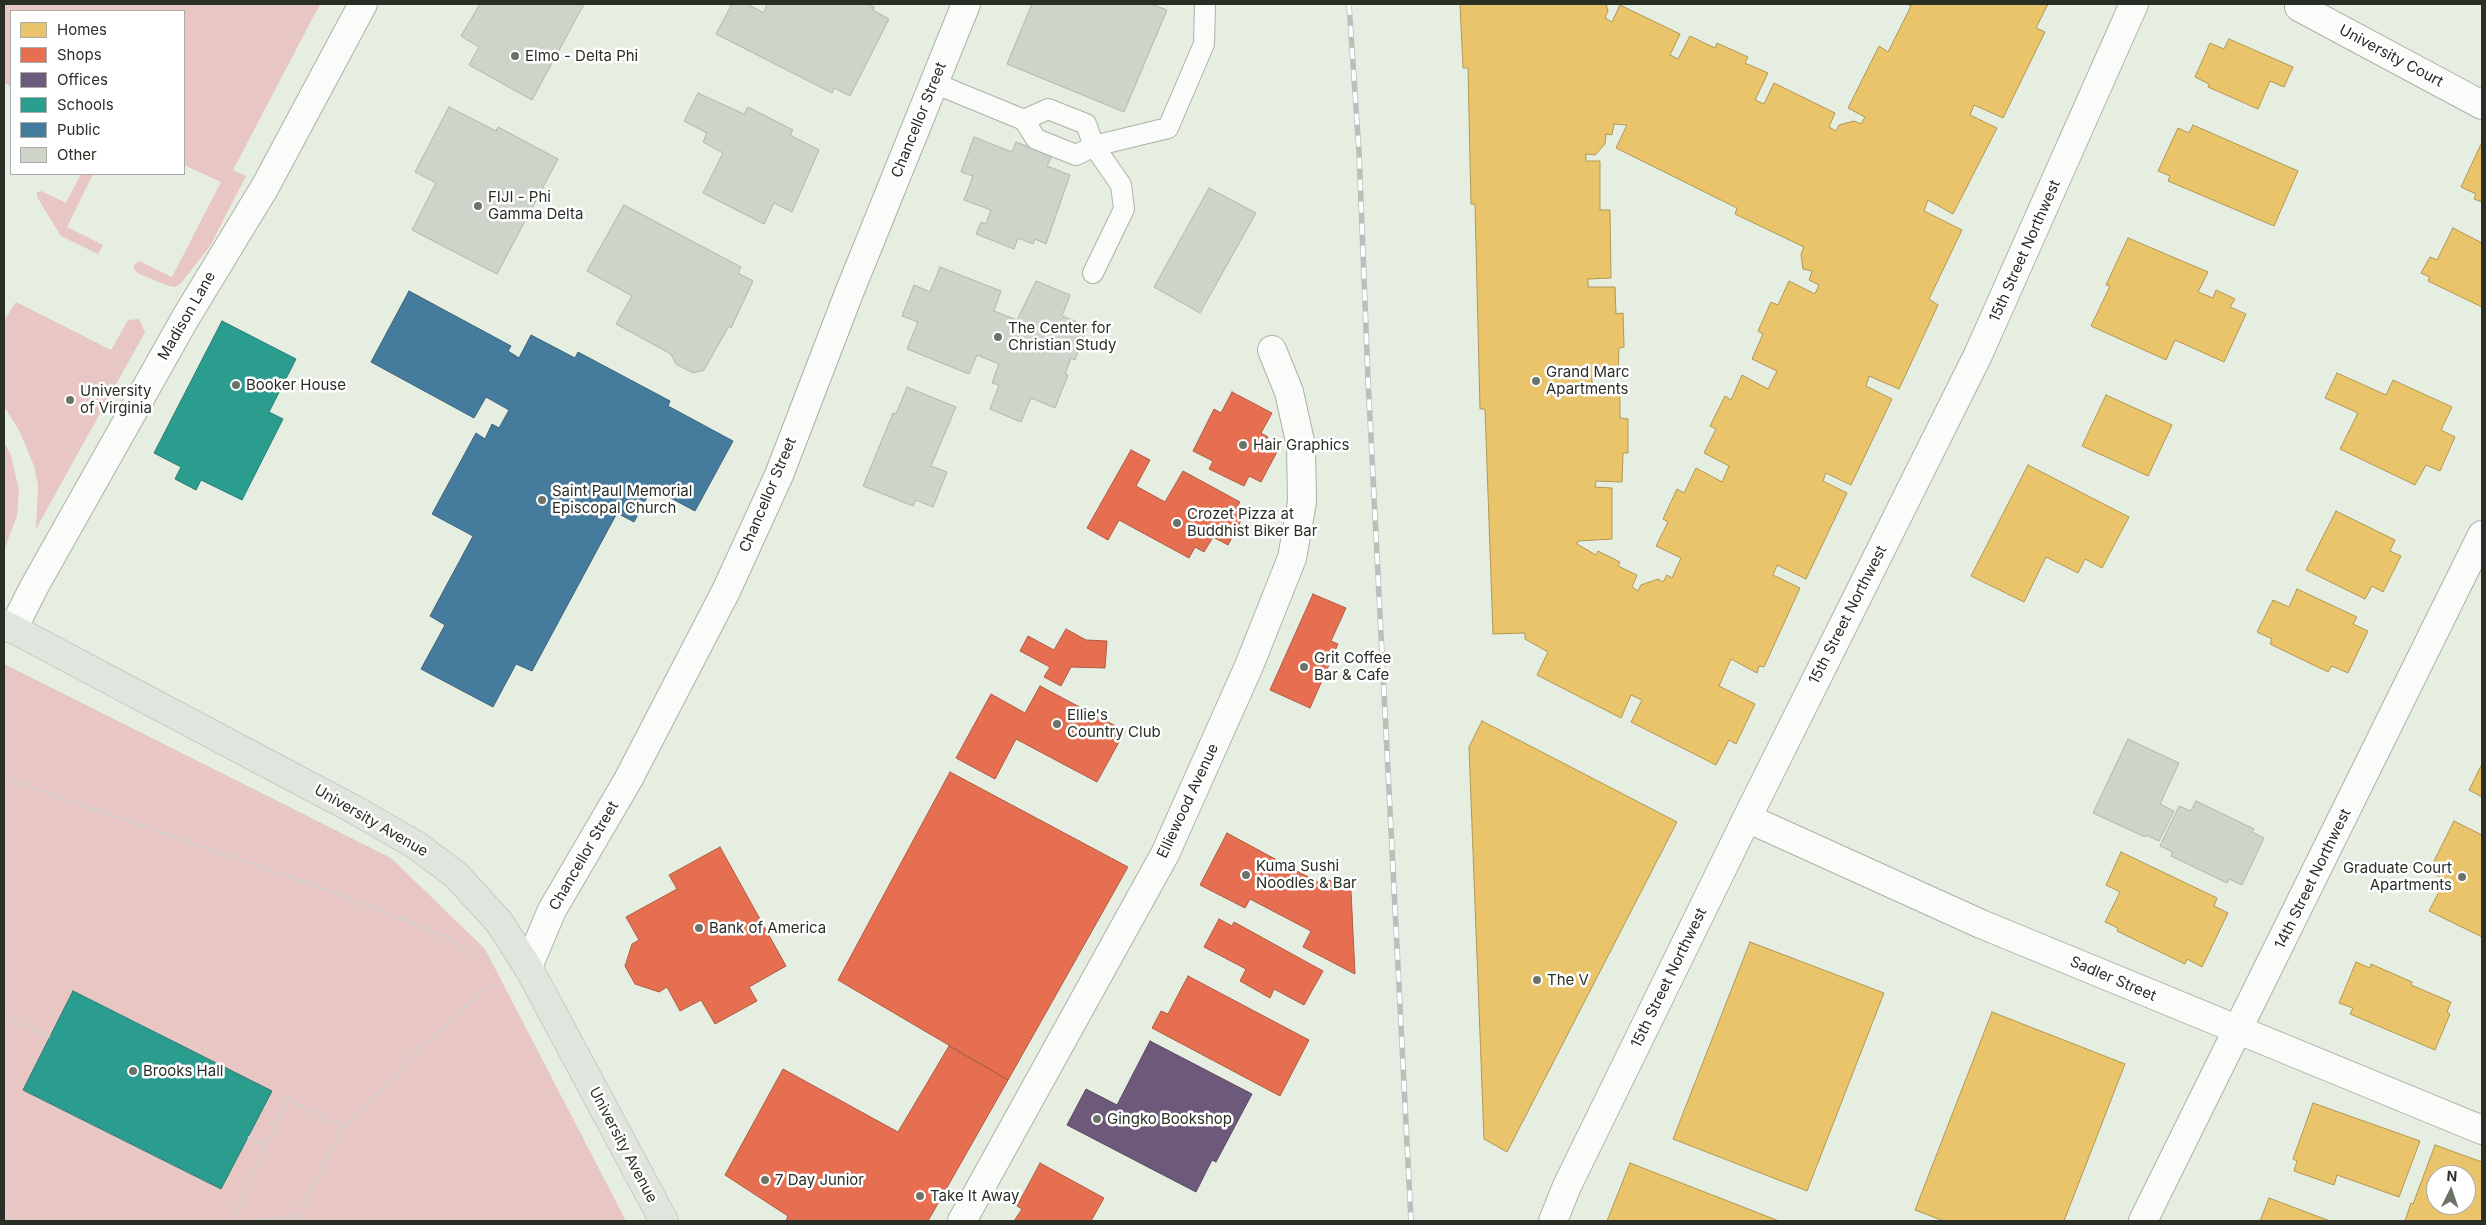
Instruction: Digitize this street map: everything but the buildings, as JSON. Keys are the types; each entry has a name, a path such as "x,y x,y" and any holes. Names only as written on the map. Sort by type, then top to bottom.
{"main road":[{"name":"University Avenue","path":"8,626 416,844 456,874 499,922 528,967 664,1221"}],"street":[{"name":"Madison Lane","path":"8,626 34,587 181,326 265,187 363,4"},
{"name":"Chancellor Street","path":"528,967 552,910 628,780 714,613 780,475 849,293 966,4"},
{"name":"15th Street Northwest","path":"1553,1221 1567,1186 1747,818 1978,355 2134,4"},
{"name":"University Court","path":"2299,7 2482,105"},
{"name":"Elliewood Avenue","path":"962,1221 1164,854 1249,666 1292,558 1302,502 1301,446 1289,392 1272,350"},
{"name":"14th Street Northwest","path":"2143,1221 2482,536"},
{"name":"Sadler Street","path":"1747,818 1981,924 2482,1130"}],"lane":[{"path":"934,84 1024,120 1036,139 1076,155 1094,146 1168,128 1204,44 1205,4"},
{"path":"1024,120 1048,109 1086,124 1094,146 1121,185 1124,209 1093,273"}],"path":[{"path":"4,778 308,883 445,936 476,959"},
{"path":"295,1221 344,1127 430,1039 500,976"},
{"path":"4,1016 50,1038"},
{"path":"232,1221 287,1098 344,1127"},
{"path":"248,1137 266,1147"},
{"path":"4,1208 9,1221"},
{"path":"253,1221 297,1216"}],"shaded area":[{"path":"4,4 320,4 233,170 246,176 210,246 181,283 175,287 139,274 134,269 134,265 139,261 172,277 221,182 185,165 185,10 10,10 10,86 4,83"},
{"path":"80,175 93,175 67,227 103,245 98,254 61,236 37,197 37,192 41,191 66,203"},
{"path":"16,302 111,350 128,320 139,319 145,332 36,529 38,485 34,466 20,432 4,406 4,321"},
{"path":"4,442 11,455 19,490 17,516 4,550"},
{"name":"University of Virginia","path":"4,664 391,858 485,949 626,1221 4,1221"}],"railway":[{"path":"1349,4 1359,152 1368,379 1411,1221"}],"place":[{"name":"Elmo - Delta Phi","path":"515,56"},
{"name":"FIJI - Phi Gamma Delta","path":"478,206"},
{"name":"The Center for Christian Study","path":"998,337"},
{"name":"Grand Marc Apartments","path":"1536,381"},
{"name":"Booker House","path":"236,385"},
{"name":"University of Virginia","path":"70,400"},
{"name":"Hair Graphics","path":"1243,445"},
{"name":"Saint Paul Memorial Episcopal Church","path":"542,500"},
{"name":"Crozet Pizza at Buddhist Biker Bar","path":"1177,523"},
{"name":"Grit Coffee Bar & Cafe","path":"1304,667"},
{"name":"Ellie's Country Club","path":"1057,724"},
{"name":"Kuma Sushi Noodles & Bar","path":"1246,875"},
{"name":"Graduate Court Apartments","path":"2462,877"},
{"name":"Bank of America","path":"699,928"},
{"name":"The V","path":"1537,980"},
{"name":"Brooks Hall","path":"133,1071"},
{"name":"Gingko Bookshop","path":"1097,1119"},
{"name":"7 Day Junior","path":"765,1180"},
{"name":"Take It Away","path":"920,1196"}]}
